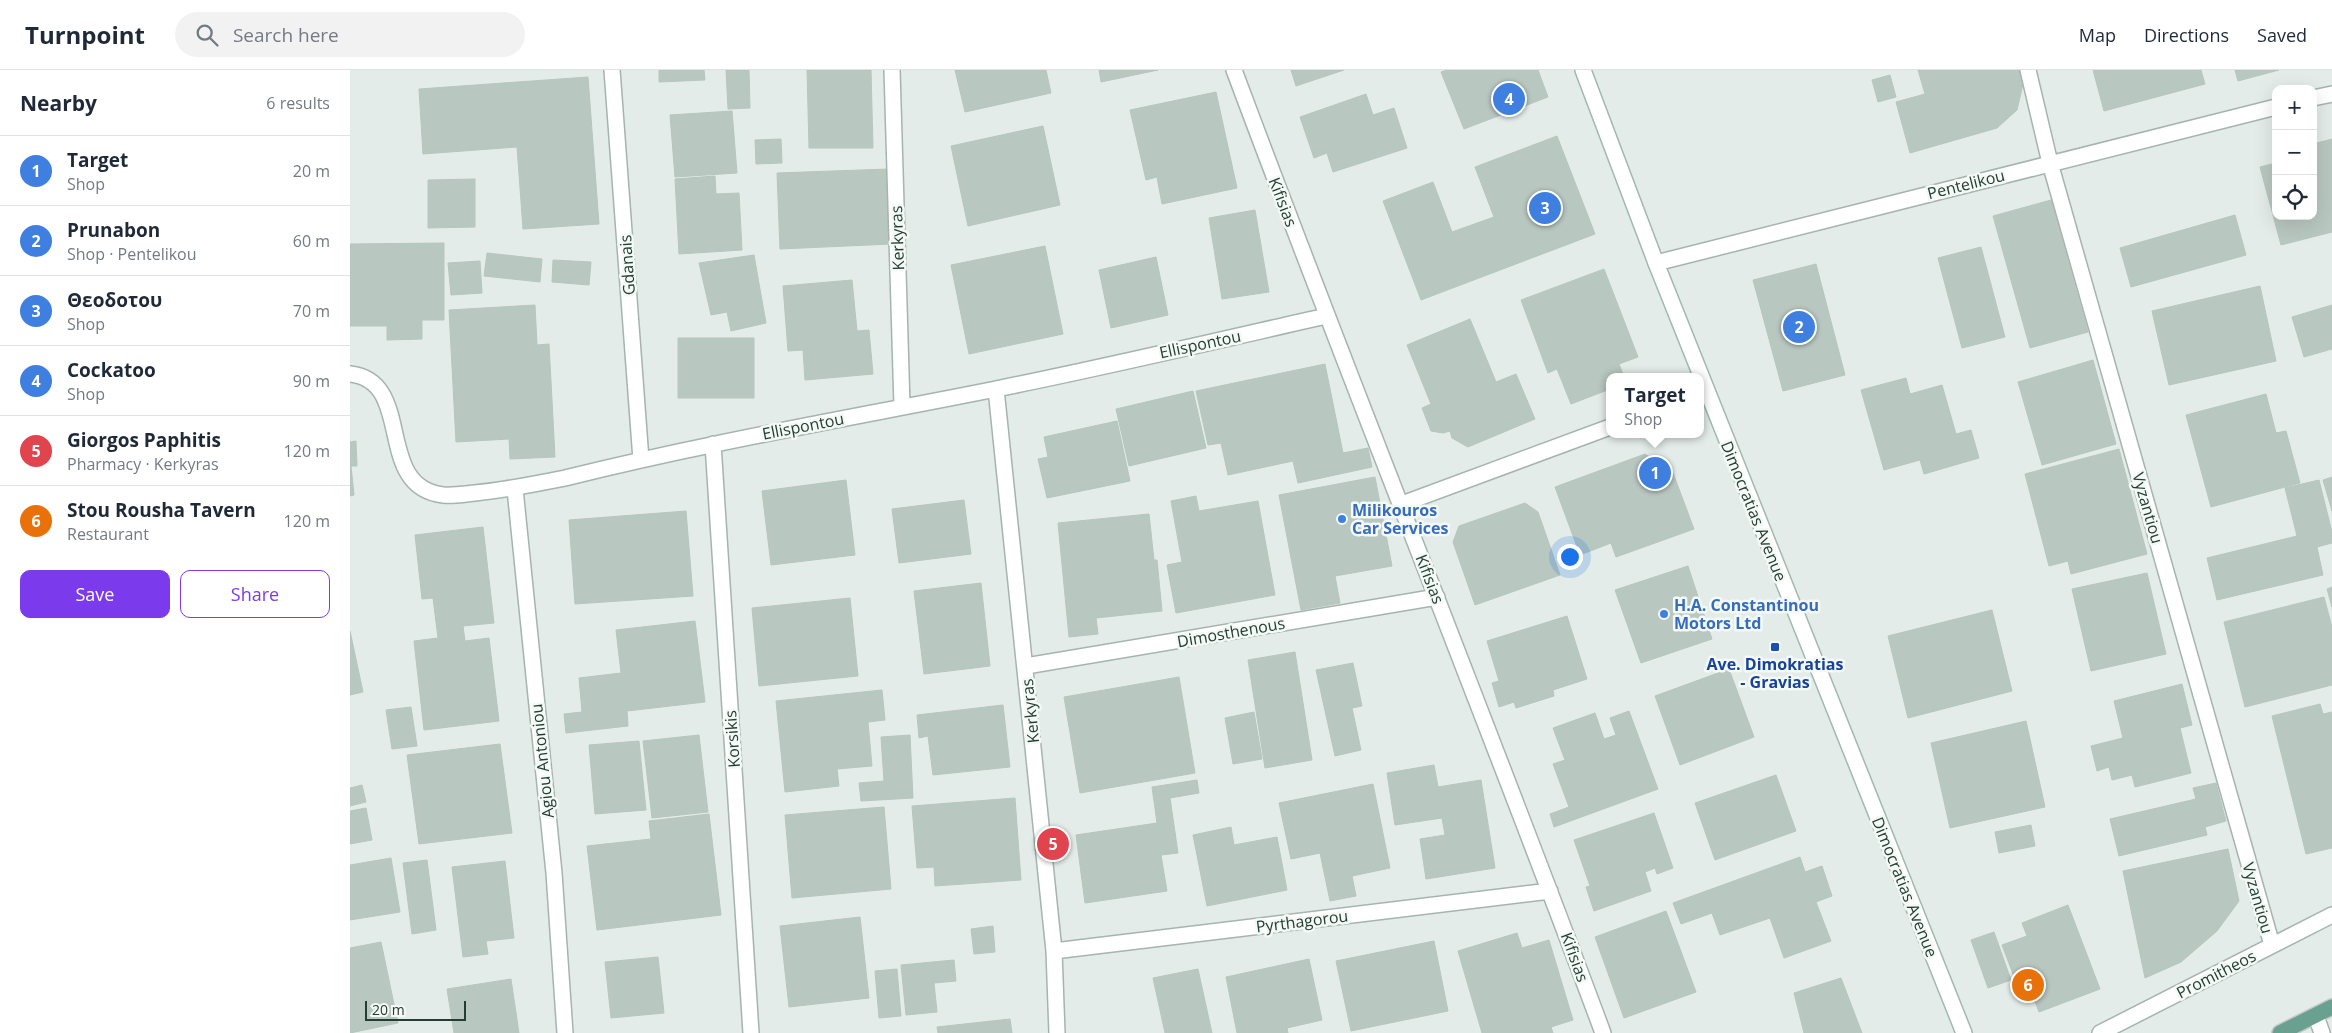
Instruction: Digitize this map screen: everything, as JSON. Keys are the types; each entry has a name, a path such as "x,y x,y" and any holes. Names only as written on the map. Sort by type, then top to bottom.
{"main road":[{"path":"2280,1033 2332,1008"}],"street":[{"name":"Gdanais","path":"612,70 641,460"},
{"name":"Kerkyras","path":"892,70 902,406"},
{"name":"Kifisias","path":"1234,70 1326,316 1402,504 1603,1033"},
{"name":"Dimocratias Avenue","path":"1583,70 1696,373"},
{"name":"Vyzantiou","path":"2028,70 2050,163 2272,945"},
{"path":"2317,97 2332,94"},
{"name":"Pentelikou","path":"1656,263 2272,108"},
{"name":"Ellispontou","path":"350,374 368,379 382,394 390,414 404,467 413,482 432,493 444,495 515,489 713,444 996,389 1326,316"},
{"name":"Kerkyras","path":"996,389 1054,951 1057,1033"},
{"name":"Dimocratias Avenue","path":"1704,394 1964,1033"},
{"path":"1402,504 1606,428"},
{"name":"Korsikis","path":"713,444 751,1033"},
{"name":"Agiou Antoniou","path":"515,489 554,873 565,1033"},
{"name":"Dimosthenous","path":"1026,666 1437,597"},
{"name":"Pyrthagorou","path":"1054,951 1550,891"},
{"name":"Promitheos","path":"2100,1033 2332,915"},
{"path":"2316,1016 2322,1033"}],"building":[{"path":"659,70 704,70 705,80 659,82"},
{"path":"726,70 749,70 750,108 728,109"},
{"path":"807,70 871,70 873,148 809,148"},
{"path":"955,70 1046,70 1051,93 965,112"},
{"path":"1099,70 1158,70 1101,82"},
{"path":"1291,70 1344,70 1296,86"},
{"path":"1447,70 1538,70 1548,97 1464,129 1441,72"},
{"path":"1918,70 2019,70 2023,84 2017,110 1997,128 1910,153 1896,102 1925,94"},
{"path":"2093,70 2201,70 2205,84 2104,111"},
{"path":"2235,70 2279,70 2238,81"},
{"path":"1890,75 1896,97 1878,102 1872,80"},
{"path":"588,77 599,224 523,229 517,147 423,154 419,89"},
{"path":"1216,92 1237,188 1162,204 1157,177 1146,180 1130,110"},
{"path":"1366,94 1373,115 1394,108 1407,148 1333,172 1327,153 1314,158 1300,117"},
{"path":"732,111 737,173 675,177 670,115"},
{"path":"1043,126 1060,205 968,226 951,146"},
{"path":"1557,136 1595,234 1421,300 1383,201 1433,182 1452,232 1494,217 1475,167"},
{"path":"781,139 782,163 756,164 755,140"},
{"path":"2332,139 2332,232 2281,245 2274,220 2317,220 2317,143"},
{"path":"2272,164 2272,212 2260,167"},
{"path":"889,169 891,244 780,249 777,173"},
{"path":"715,176 716,194 739,193 742,250 679,254 675,179"},
{"path":"475,179 475,227 428,228 428,180"},
{"path":"2051,200 2088,332 2030,348 1993,216"},
{"path":"1255,210 1269,292 1222,299 1209,218"},
{"path":"2235,215 2246,255 2131,287 2120,248"},
{"path":"444,243 444,320 422,320 422,339 387,340 387,326 350,326 350,244"},
{"path":"1045,246 1063,334 969,354 951,265"},
{"path":"1981,247 2005,337 1962,348 1938,258"},
{"path":"487,253 542,259 540,282 484,276"},
{"path":"754,255 766,323 731,331 727,312 711,315 699,263"},
{"path":"1156,257 1168,315 1111,328 1099,270"},
{"path":"553,260 591,262 589,285 552,282"},
{"path":"480,261 482,293 451,295 448,263"},
{"path":"1816,264 1845,375 1783,391 1753,280"},
{"path":"1604,269 1638,357 1619,364 1622,373 1606,373 1606,391 1571,404 1557,369 1548,373 1521,300"},
{"path":"852,280 857,331 869,330 873,374 805,380 803,350 788,351 783,286"},
{"path":"2260,286 2276,361 2169,385 2152,311"},
{"path":"535,305 537,345 549,344 555,457 510,459 509,439 456,442 449,310"},
{"path":"2332,305 2332,349 2304,357 2292,317"},
{"path":"1470,319 1496,382 1516,374 1535,419 1468,447 1452,438 1450,431 1443,433 1431,431 1422,408 1431,404 1407,345"},
{"path":"678,338 754,338 754,398 678,398"},
{"path":"2093,360 2116,444 2042,465 2018,382"},
{"path":"1325,364 1343,453 1368,448 1372,467 1298,483 1293,461 1228,475 1221,443 1208,445 1196,391"},
{"path":"1906,378 1910,394 1942,385 1956,434 1971,430 1979,458 1924,474 1920,460 1884,470 1861,390"},
{"path":"1193,391 1206,448 1129,466 1116,409"},
{"path":"2266,394 2276,433 2286,431 2300,483 2211,507 2186,415"},
{"path":"1117,421 1130,481 1047,498 1038,459 1048,457 1044,437"},
{"path":"356,441 357,466 351,466 354,495 350,496 350,442"},
{"path":"2119,449 2147,554 2071,574 2068,561 2049,566 2025,474"},
{"path":"1645,454 1673,473 1694,529 1616,557 1611,543 1580,555 1555,487"},
{"path":"1375,477 1392,566 1335,576 1340,603 1301,610 1279,495"},
{"path":"2332,477 2332,511 2323,480"},
{"path":"846,480 855,555 771,565 762,491"},
{"path":"2319,480 2332,532 2332,543 2317,547 2323,575 2217,600 2207,558 2297,536 2285,488"},
{"path":"1196,496 1199,511 1258,501 1275,595 1176,613 1167,565 1182,562 1171,501"},
{"path":"964,500 971,554 899,563 892,509"},
{"path":"1525,503 1538,512 1560,575 1475,605 1453,542 1459,526"},
{"path":"686,511 693,596 575,604 569,520"},
{"path":"1149,514 1154,560 1157,560 1162,611 1096,618 1098,634 1069,637 1058,523"},
{"path":"483,527 494,623 463,626 465,641 489,638 499,721 424,730 414,641 438,638 433,598 422,599 415,535"},
{"name":"H.A. Constantinou Motors Ltd","path":"1688,566 1712,639 1641,663 1615,590"},
{"path":"2147,573 2166,654 2091,671 2072,589"},
{"path":"981,583 990,666 924,674 914,591"},
{"path":"2332,587 2332,607 2327,589"},
{"path":"2324,597 2332,627 2332,685 2245,707 2224,622"},
{"path":"850,598 858,676 759,686 752,608"},
{"path":"1992,610 2012,691 1908,718 1888,636"},
{"path":"1567,616 1587,679 1553,690 1554,696 1516,708 1514,702 1499,707 1492,683 1499,681 1487,641"},
{"path":"695,621 705,702 627,711 628,726 566,733 564,714 582,712 579,678 621,673 616,630"},
{"path":"350,631 363,692 350,695"},
{"path":"1295,652 1312,760 1265,768 1248,660"},
{"path":"1353,663 1362,706 1352,708 1361,750 1335,756 1316,670"},
{"path":"1729,669 1754,737 1680,765 1655,696"},
{"path":"1179,677 1195,773 1080,793 1064,697"},
{"path":"2182,684 2192,725 2180,728 2191,773 2135,787 2132,775 2112,780 2109,767 2097,771 2091,746 2123,738 2114,701"},
{"path":"882,690 885,720 868,722 872,766 837,769 839,786 785,792 776,701"},
{"path":"2320,704 2323,714 2332,712 2332,848 2306,854 2272,716"},
{"path":"1003,705 1010,767 933,775 928,736 919,738 917,715"},
{"path":"411,707 417,746 392,749 386,710"},
{"path":"1629,711 1658,789 1554,827 1550,814 1569,807 1553,764 1565,760 1553,728 1595,713 1604,739 1616,735 1610,718"},
{"path":"1254,712 1262,759 1233,764 1225,718"},
{"path":"2026,721 2045,807 1950,828 1931,743"},
{"path":"699,735 708,812 652,818 643,741"},
{"path":"910,735 913,798 861,801 859,783 884,781 881,737"},
{"path":"639,741 646,810 595,814 589,745"},
{"path":"500,744 512,833 419,844 407,755"},
{"path":"1434,765 1438,787 1481,780 1495,868 1426,879 1420,839 1445,835 1442,818 1395,825 1387,773"},
{"path":"1776,775 1796,831 1715,860 1695,803"},
{"path":"1197,780 1199,793 1170,798 1178,853 1161,855 1167,891 1085,903 1076,835 1157,823 1152,787"},
{"path":"2216,783 2226,821 2205,827 2207,835 2119,856 2110,819 2196,799 2193,788"},
{"path":"1373,784 1390,868 1352,876 1356,896 1330,901 1320,853 1291,859 1279,803"},
{"path":"362,785 366,802 350,806 350,788"},
{"path":"1015,798 1021,880 935,886 934,867 917,868 912,806"},
{"path":"884,807 891,889 792,898 785,815"},
{"path":"366,808 372,840 350,844 350,811"},
{"path":"1654,813 1673,868 1657,874 1655,868 1645,872 1651,891 1594,911 1586,887 1590,886 1574,840"},
{"path":"709,814 721,915 597,930 587,846 651,839 649,821"},
{"path":"2031,825 2035,846 1999,853 1995,832"},
{"path":"1231,827 1234,845 1277,837 1287,890 1207,906 1193,835"},
{"path":"2228,849 2239,901 2217,931 2181,962 2145,978 2123,871"},
{"path":"1800,857 1805,872 1822,866 1832,896 1816,902 1831,941 1784,958 1770,918 1720,935 1712,913 1681,924 1673,903"},
{"path":"391,858 400,912 350,920 350,865"},
{"path":"427,860 436,930 412,934 403,863"},
{"path":"505,861 514,938 486,941 488,954 463,957 452,867"},
{"path":"2068,905 2100,989 2039,1012 2031,991 2021,995 2002,945 2027,936 2022,923"},
{"path":"1666,911 1696,992 1624,1018 1595,937"},
{"path":"860,917 869,998 789,1007 780,926"},
{"path":"993,926 995,952 974,954 971,929"},
{"path":"1994,932 2011,980 1988,988 1971,940"},
{"path":"1517,933 1522,948 1549,940 1573,1020 1551,1027 1553,1033 1482,1033 1458,951"},
{"path":"1434,941 1448,1011 1351,1031 1336,961"},
{"path":"381,942 398,1023 350,1033 350,948"},
{"path":"658,957 664,1013 611,1018 605,962"},
{"path":"1309,959 1322,1020 1287,1028 1288,1033 1237,1033 1226,977"},
{"path":"954,960 956,981 934,983 937,1012 906,1015 901,965"},
{"path":"897,969 901,1016 879,1018 875,971"},
{"path":"1198,969 1212,1033 1165,1033 1153,978"},
{"path":"1841,978 1862,1033 1804,1033 1794,993"},
{"path":"511,979 519,1033 454,1033 447,989"},
{"path":"1010,1019 1012,1033 938,1033 937,1027"}],"place":[{"name":"Cockatoo","path":"1509,99"},
{"name":"Θεοδοτου","path":"1545,208"},
{"name":"Prunabon","path":"1799,327"},
{"name":"Target","path":"1655,473"},
{"name":"Milikouros Car Services","path":"1342,519"},
{"name":"H.A. Constantinou Motors Ltd","path":"1664,614"},
{"name":"Ave. Dimokratias - Gravias","path":"1775,647"},
{"name":"Giorgos Paphitis","path":"1053,844"},
{"name":"Stou Rousha Tavern","path":"2028,985"}]}
